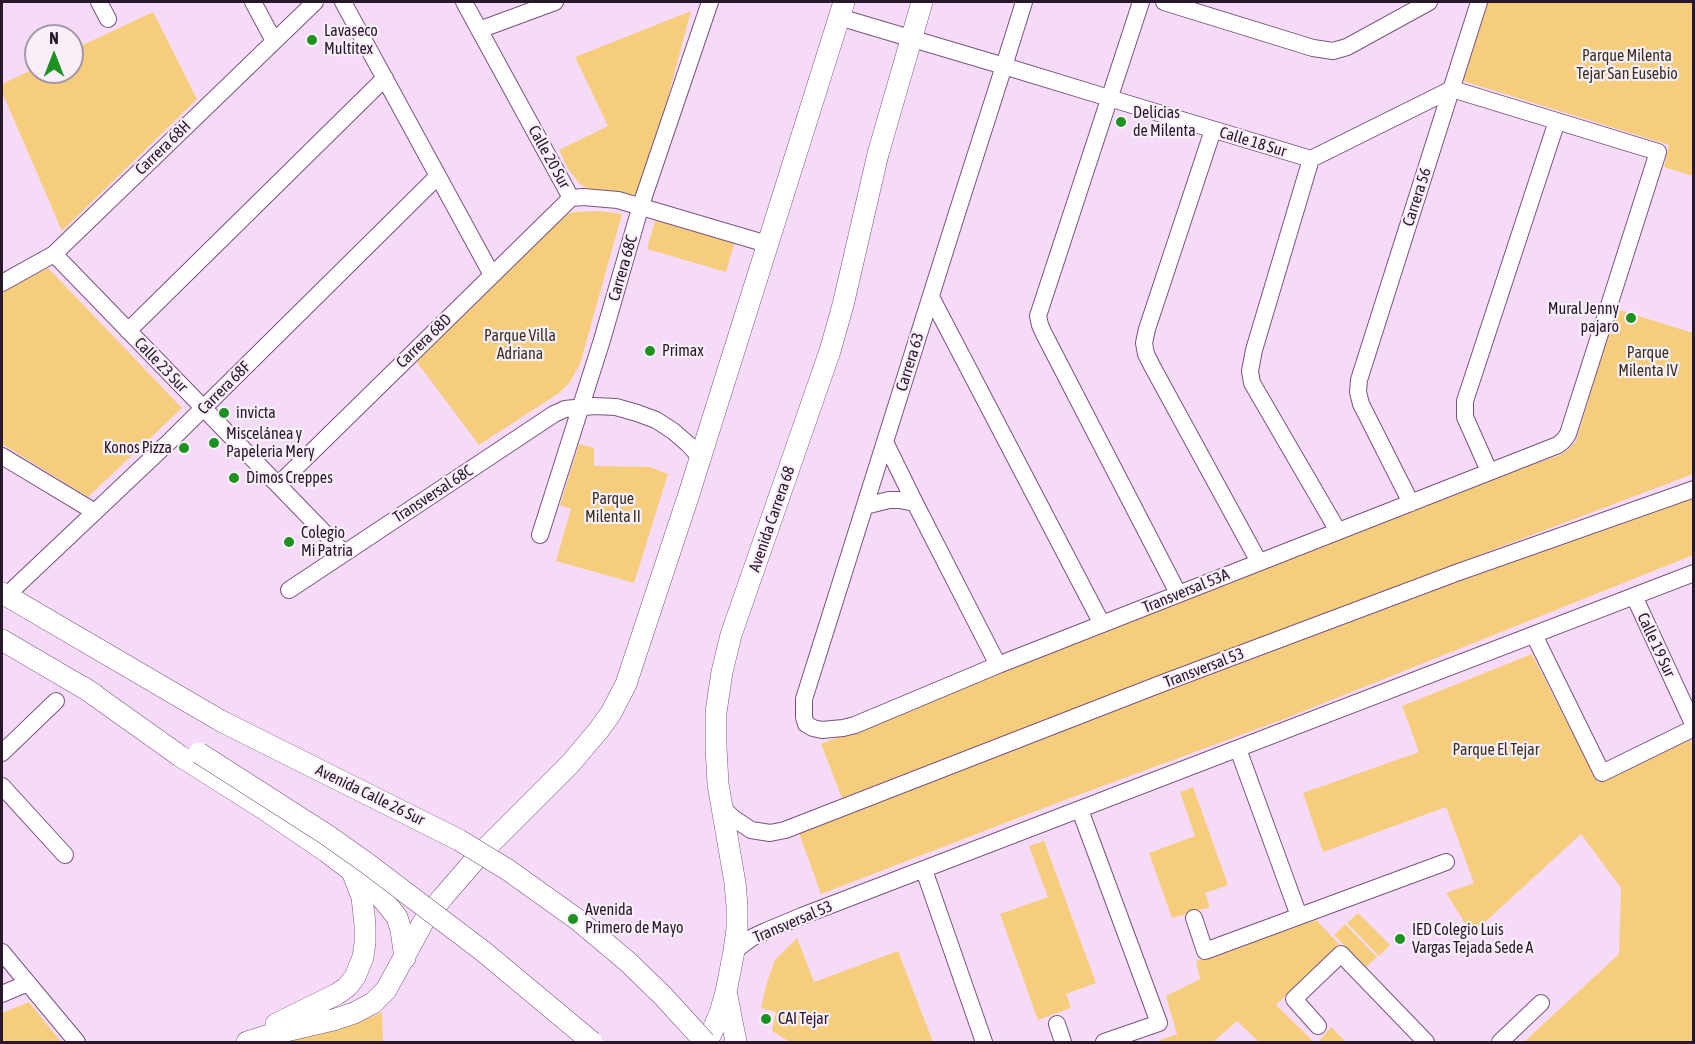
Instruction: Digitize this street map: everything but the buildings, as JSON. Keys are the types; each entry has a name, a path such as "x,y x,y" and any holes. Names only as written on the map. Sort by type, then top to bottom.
{"main road":[{"name":"Avenida Carrera 68","path":"705,1042 720,1013 726,992 734,951 737,906 716,756 716,712 722,672 731,635 830,351 878,154 922,2"},
{"path":"247,1042 333,1020 373,1003 386,990 425,919 443,897 489,844 570,764 611,713 626,684 842,9"},
{"name":"Avenida Calle 26 Sur","path":"4,594 221,721 459,840 515,875 578,920 628,962 705,1042"},
{"path":"2,640 199,753 327,835 484,952 592,1042"},
{"path":"83,687 180,756 264,809 352,870 380,896 397,916 405,958"},
{"path":"235,1042 322,1003 347,987 355,977 363,957 365,925 362,897 352,870"},
{"path":"726,992 736,1042"}],"street":[{"path":"99,2 108,19"},
{"path":"253,2 274,41"},
{"name":"Carrera 68H","path":"2,283 54,254 315,2"},
{"path":"343,2 492,275"},
{"name":"Calle 20 Sur","path":"464,2 571,198 604,198 642,205 767,244"},
{"path":"479,30 555,2"},
{"name":"Carrera 68C","path":"540,535 642,205 710,2"},
{"name":"Carrera 63","path":"806,724 804,699 1024,2"},
{"path":"1141,2 1038,316 1044,334 1178,593"},
{"path":"1164,2 1313,48 1333,51 1347,47 1429,2"},
{"name":"Carrera 56","path":"1411,502 1361,404 1358,392 1359,380 1479,2"},
{"name":"Calle 18 Sur","path":"842,9 910,38 1311,159"},
{"path":"128,331 385,78"},
{"path":"1338,531 1252,383 1250,361 1311,159 1452,90 1557,121 1464,410 1489,471"},
{"name":"Transversal 53A","path":"806,724 822,730 855,725 998,665 1564,440 1568,434 1658,152 1557,121"},
{"path":"1213,130 1144,342 1146,354 1152,366 1259,562"},
{"name":"Carrera 68F","path":"4,594 95,512 203,408 438,176"},
{"name":"Carrera 68D","path":"278,485 571,198"},
{"name":"Calle 23 Sur","path":"54,254 344,553"},
{"path":"931,297 1102,624"},
{"path":"580,406 616,407 656,420 673,431 700,457"},
{"name":"Transversal 68C","path":"289,590 554,414 580,406"},
{"path":"885,442 998,665"},
{"path":"2,456 95,512"},
{"name":"Transversal 53","path":"722,807 751,830 770,833 785,830 1120,699 1456,573 1694,489"},
{"path":"865,506 889,500 915,503"},
{"name":"Transversal 53","path":"734,951 753,937 766,931 1694,573"},
{"name":"Calle 19 Sur","path":"1634,596 1694,727"},
{"path":"1534,635 1602,773 1694,727"},
{"path":"2,753 56,702"},
{"path":"1238,749 1299,916"},
{"path":"2,786 65,855"},
{"path":"1080,810 1159,1023 1104,1042"},
{"path":"1194,918 1205,951 1446,861"},
{"path":"924,870 984,1042"},
{"path":"2,952 77,1042"},
{"path":"1318,1026 1294,999 1341,954 1426,1042"},
{"path":"2,994 28,983"},
{"path":"1500,1042 1541,1003"},
{"path":"1057,1024 1063,1042"}],"green space":[{"name":"Parque Milenta Tejar San Eusebio","path":"1485,2 1693,2 1693,176 1664,167 1669,145 1463,81 1482,20"},
{"path":"691,11 643,191 639,194 628,195 587,188 580,184 568,169 559,150 608,126 575,57"},
{"path":"153,12 197,99 62,231 2,92 2,84 24,74 24,84 84,84 84,44"},
{"name":"Parque Villa Adriana","path":"599,211 622,214 580,364 570,382 559,393 479,445 416,361 563,216 574,212"},
{"path":"656,218 735,241 726,272 647,249"},
{"path":"48,268 182,408 88,497 2,444 2,292"},
{"name":"Parque Milenta IV","path":"1616,309 1693,333 1693,474 842,798 821,744 1418,504 1560,455 1576,441"},
{"name":"Parque Milenta II","path":"579,444 594,448 594,466 650,467 668,474 634,583 556,561 571,509 560,505"},
{"path":"1693,497 1693,555 1284,719 821,894 799,833 951,769 1444,585"},
{"name":"Parque El Tejar","path":"1532,654 1598,783 1690,740 1694,747 1693,1042 1524,1042 1619,954 1621,888 1581,834 1472,934 1446,893 1474,883 1446,807 1323,852 1303,793 1419,752 1402,706"},
{"path":"1193,787 1228,885 1205,893 1210,907 1172,918 1149,853 1195,836 1180,792"},
{"path":"1044,841 1096,983 1066,994 1071,1008 1038,1020 1000,914 1048,897 1029,846"},
{"path":"1358,913 1390,945 1379,956 1347,923"},
{"path":"1316,920 1340,945 1276,1005 1314,1042 1259,1042 1237,1021 1213,1042 1155,1042 1177,1034 1166,996 1200,979 1196,961"},
{"path":"1345,924 1377,957 1366,967 1334,935"},
{"path":"797,938 814,982 898,951 933,1042 790,1042 772,1031 776,1012 761,1008 767,982 775,960"},
{"path":"29,1002 61,1042 2,1042 2,1013"},
{"path":"382,1012 383,1042 284,1042 349,1026"},
{"path":"1331,1027 1346,1042 1318,1042"}],"place":[{"name":"Lavaseco Multitex","path":"312,40"},
{"name":"Delicias de Milenta","path":"1121,122"},
{"name":"Mural Jenny pajaro","path":"1631,318"},
{"name":"Primax","path":"650,351"},
{"name":"invicta","path":"224,413"},
{"name":"Miscelánea y Papeleria Mery","path":"214,443"},
{"name":"Konos Pizza","path":"184,448"},
{"name":"Dimos Creppes","path":"234,478"},
{"name":"Colegio Mi Patria","path":"289,542"},
{"name":"Avenida Primero de Mayo","path":"573,919"},
{"name":"IED Colegio Luis Vargas Tejada Sede A","path":"1400,939"},
{"name":"CAI Tejar","path":"766,1019"}]}
